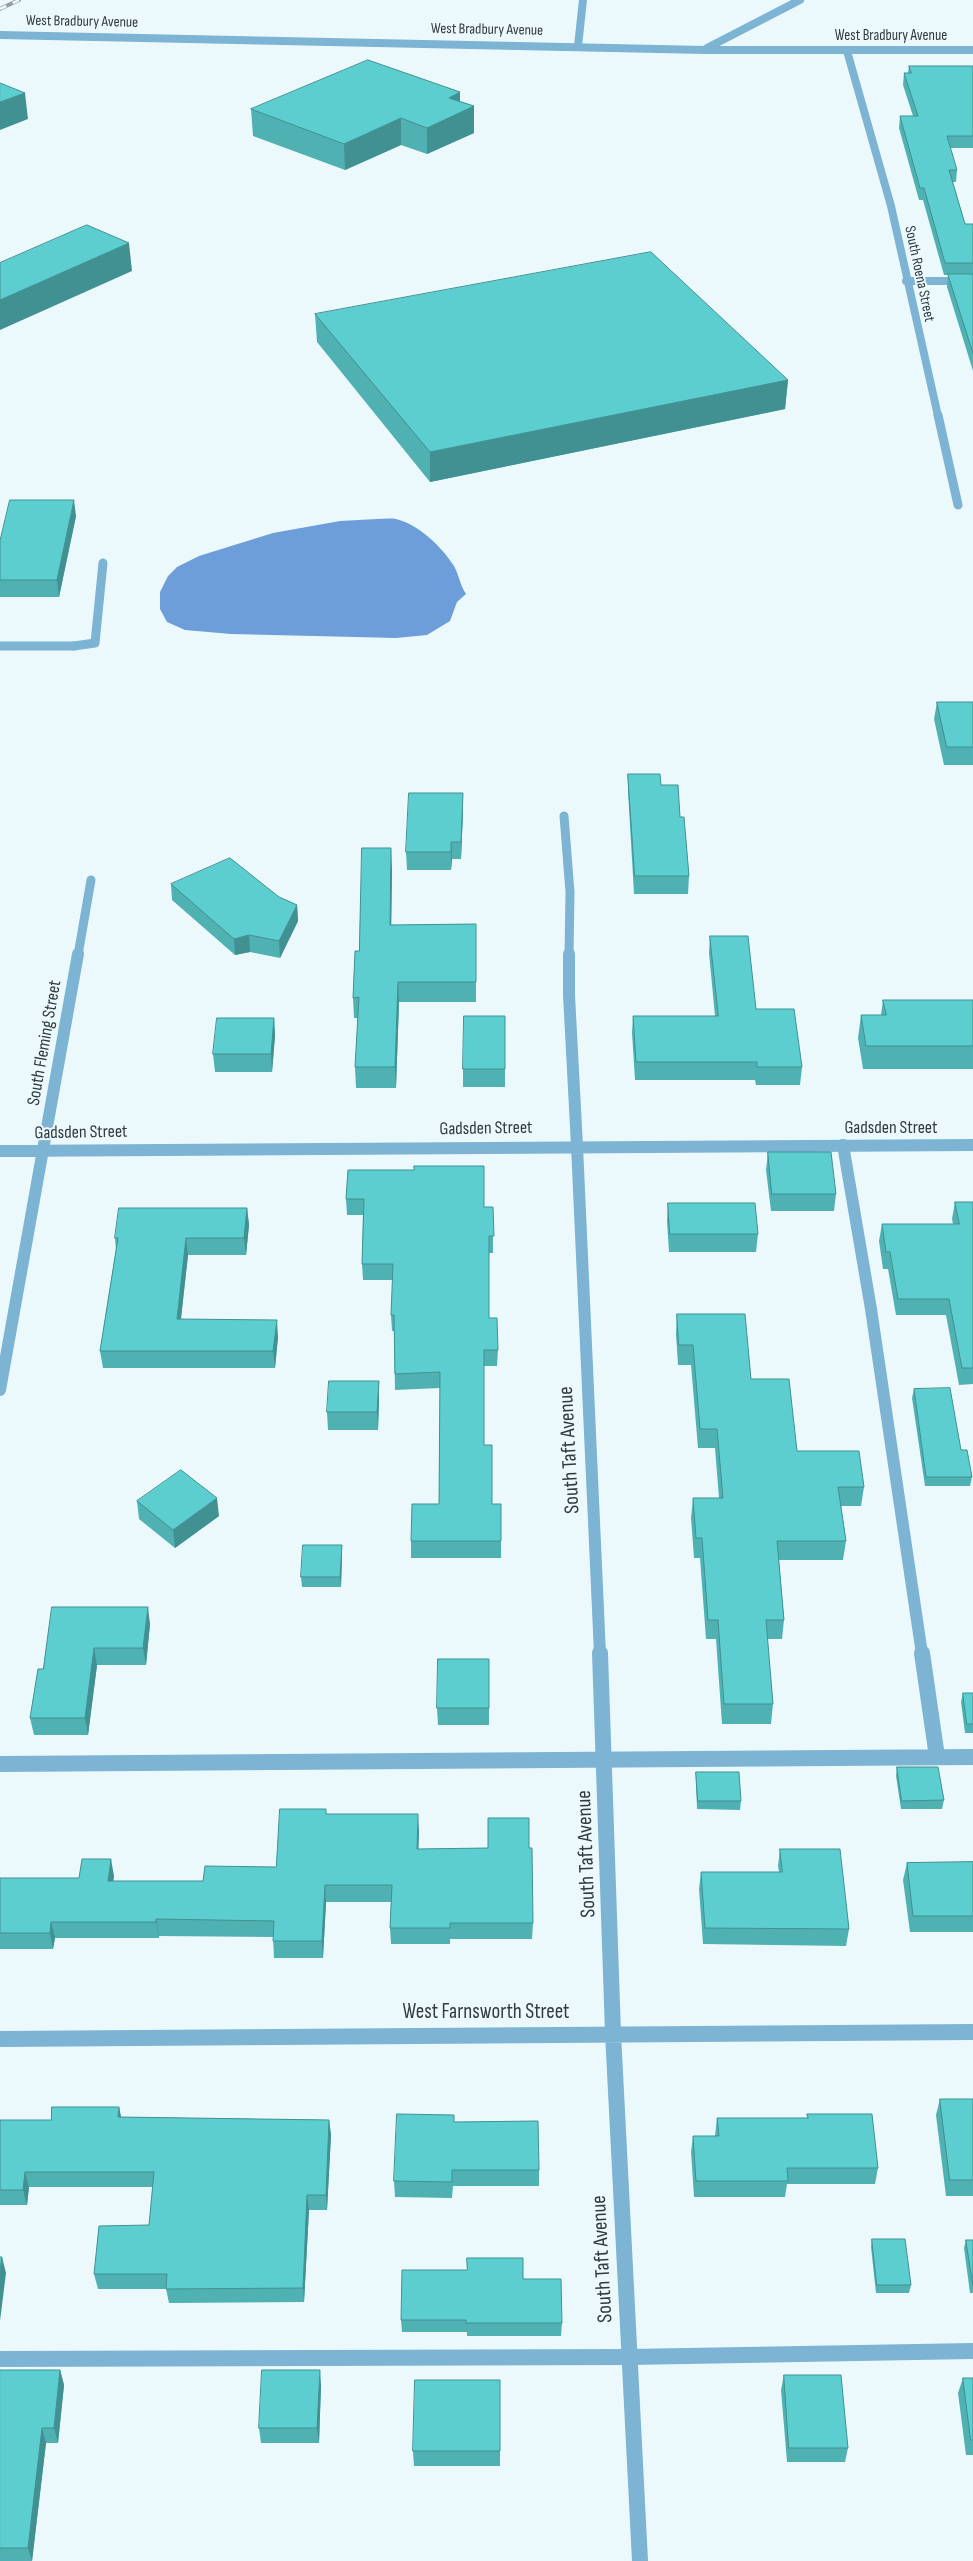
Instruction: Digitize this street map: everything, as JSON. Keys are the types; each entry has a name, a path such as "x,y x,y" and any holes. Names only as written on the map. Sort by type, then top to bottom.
{"street":[{"path":"578,46 583,0"},
{"path":"705,50 800,0"},
{"name":"West Bradbury Avenue","path":"0,35 705,50 973,50"},
{"name":"South Roena Street","path":"847,51 877,154 958,505"},
{"path":"906,280 973,281"},
{"path":"0,646 74,646 95,643 103,563"},
{"name":"South Taft Avenue","path":"564,816 570,892 569,995 578,1146 605,1759 613,2034 640,2561"},
{"name":"South Fleming Street","path":"0,1390 91,880"},
{"path":"843,1145 871,1309 937,1757"},
{"name":"Gadsden Street","path":"0,1151 973,1145"},
{"path":"0,1764 973,1757"},
{"name":"West Farnsworth Street","path":"0,2039 973,2032"},
{"path":"0,2359 630,2357 973,2351"}],"water":[{"path":"396,519 413,526 429,537 456,569 466,594 457,602 450,621 427,635 396,638 231,634 185,630 167,622 160,609 160,592 168,576 177,567 199,556 273,533 340,521"}],"building":[{"path":"368,60 460,92 449,98 474,106 427,128 401,118 344,144 251,109"},
{"path":"909,66 973,66 973,136 947,136 957,170 949,170 965,224 973,224 973,263 945,263 924,188 920,188 900,116 918,116 904,73 911,73"},
{"path":"0,83 25,93 0,102"},
{"path":"87,225 129,243 0,300 0,263"},
{"path":"651,252 788,380 430,452 315,314"},
{"path":"948,274 973,274 973,353"},
{"path":"10,500 74,500 57,580 0,580 0,541"},
{"path":"937,702 973,702 973,747 947,747"},
{"path":"628,774 660,774 661,785 678,785 680,817 684,817 689,876 635,876"},
{"path":"409,793 463,793 461,842 451,842 451,852 406,852"},
{"path":"362,848 391,848 390,925 476,924 476,982 398,982 395,1067 355,1067 359,997 353,998 355,951 359,951"},
{"path":"230,858 279,897 297,905 279,941 249,935 234,939 171,884"},
{"path":"710,936 748,936 756,1009 794,1009 802,1067 757,1067 757,1062 636,1062 633,1016 718,1016"},
{"path":"883,1000 973,1000 973,1046 866,1046 861,1015 886,1015"},
{"path":"464,1016 505,1016 505,1069 463,1069"},
{"path":"217,1018 274,1018 271,1054 213,1054"},
{"path":"768,1152 831,1152 836,1194 772,1194"},
{"path":"414,1166 484,1166 484,1207 493,1207 494,1236 489,1236 489,1318 497,1318 498,1350 484,1350 484,1445 492,1445 492,1504 501,1504 501,1541 411,1541 412,1504 439,1504 440,1372 395,1374 394,1315 391,1315 393,1264 362,1264 364,1199 346,1199 348,1170 414,1170"},
{"path":"955,1202 973,1202 973,1368 962,1368 949,1299 898,1299 890,1252 886,1252 882,1224 959,1224"},
{"path":"668,1203 755,1203 758,1234 670,1234"},
{"path":"119,1208 247,1208 244,1238 186,1238 177,1319 277,1320 273,1351 100,1351 118,1238 115,1238"},
{"path":"677,1314 745,1314 751,1379 789,1379 797,1451 859,1451 864,1487 838,1487 846,1541 777,1541 784,1620 766,1620 773,1704 724,1704 718,1620 708,1620 702,1538 696,1538 693,1498 723,1498 717,1429 700,1429 693,1345 679,1345"},
{"path":"329,1381 379,1381 377,1412 327,1412"},
{"path":"950,1388 961,1450 967,1450 972,1477 926,1477 914,1389"},
{"path":"181,1470 217,1498 173,1530 137,1501"},
{"path":"303,1545 342,1545 340,1577 301,1577"},
{"path":"52,1607 148,1607 143,1648 94,1648 85,1718 30,1718 38,1669 43,1669"},
{"path":"438,1659 489,1659 489,1708 437,1708"},
{"path":"963,1693 973,1693 973,1724 967,1724"},
{"path":"897,1767 938,1767 944,1800 902,1801"},
{"path":"696,1772 739,1772 741,1801 698,1801"},
{"path":"280,1809 326,1809 326,1814 418,1814 417,1849 488,1848 488,1818 529,1818 529,1848 532,1848 533,1923 450,1923 450,1928 390,1928 392,1885 325,1885 322,1941 273,1941 274,1921 156,1919 156,1922 51,1922 50,1933 0,1933 0,1878 79,1878 82,1859 111,1859 108,1881 203,1881 205,1866 276,1867"},
{"path":"780,1849 840,1849 849,1929 705,1928 701,1872 782,1872"},
{"path":"973,1862 973,1916 913,1916 907,1863"},
{"path":"940,2099 973,2099 973,2180 950,2180"},
{"path":"52,2107 119,2107 118,2117 329,2120 326,2195 307,2195 303,2288 166,2289 167,2274 94,2274 99,2226 149,2225 154,2172 25,2172 23,2190 0,2190 0,2120 51,2120"},
{"path":"397,2114 454,2115 454,2122 538,2121 539,2170 452,2170 452,2182 394,2181"},
{"path":"807,2114 872,2114 878,2168 787,2168 788,2181 696,2181 693,2136 719,2136 717,2118 808,2118"},
{"path":"872,2239 905,2239 911,2285 877,2285"},
{"path":"966,2240 973,2240 973,2285"},
{"path":"467,2258 523,2258 523,2279 561,2279 562,2323 466,2323 466,2320 401,2320 402,2270 467,2270"},
{"path":"0,2370 60,2370 54,2428 42,2428 28,2548 0,2548"},
{"path":"262,2370 320,2370 317,2428 259,2428"},
{"path":"784,2375 841,2375 848,2448 789,2448"},
{"path":"963,2378 973,2378 973,2440 971,2440"},
{"path":"415,2380 500,2380 500,2451 413,2451"}],"railway":[{"path":"0,9 19,0"}]}
